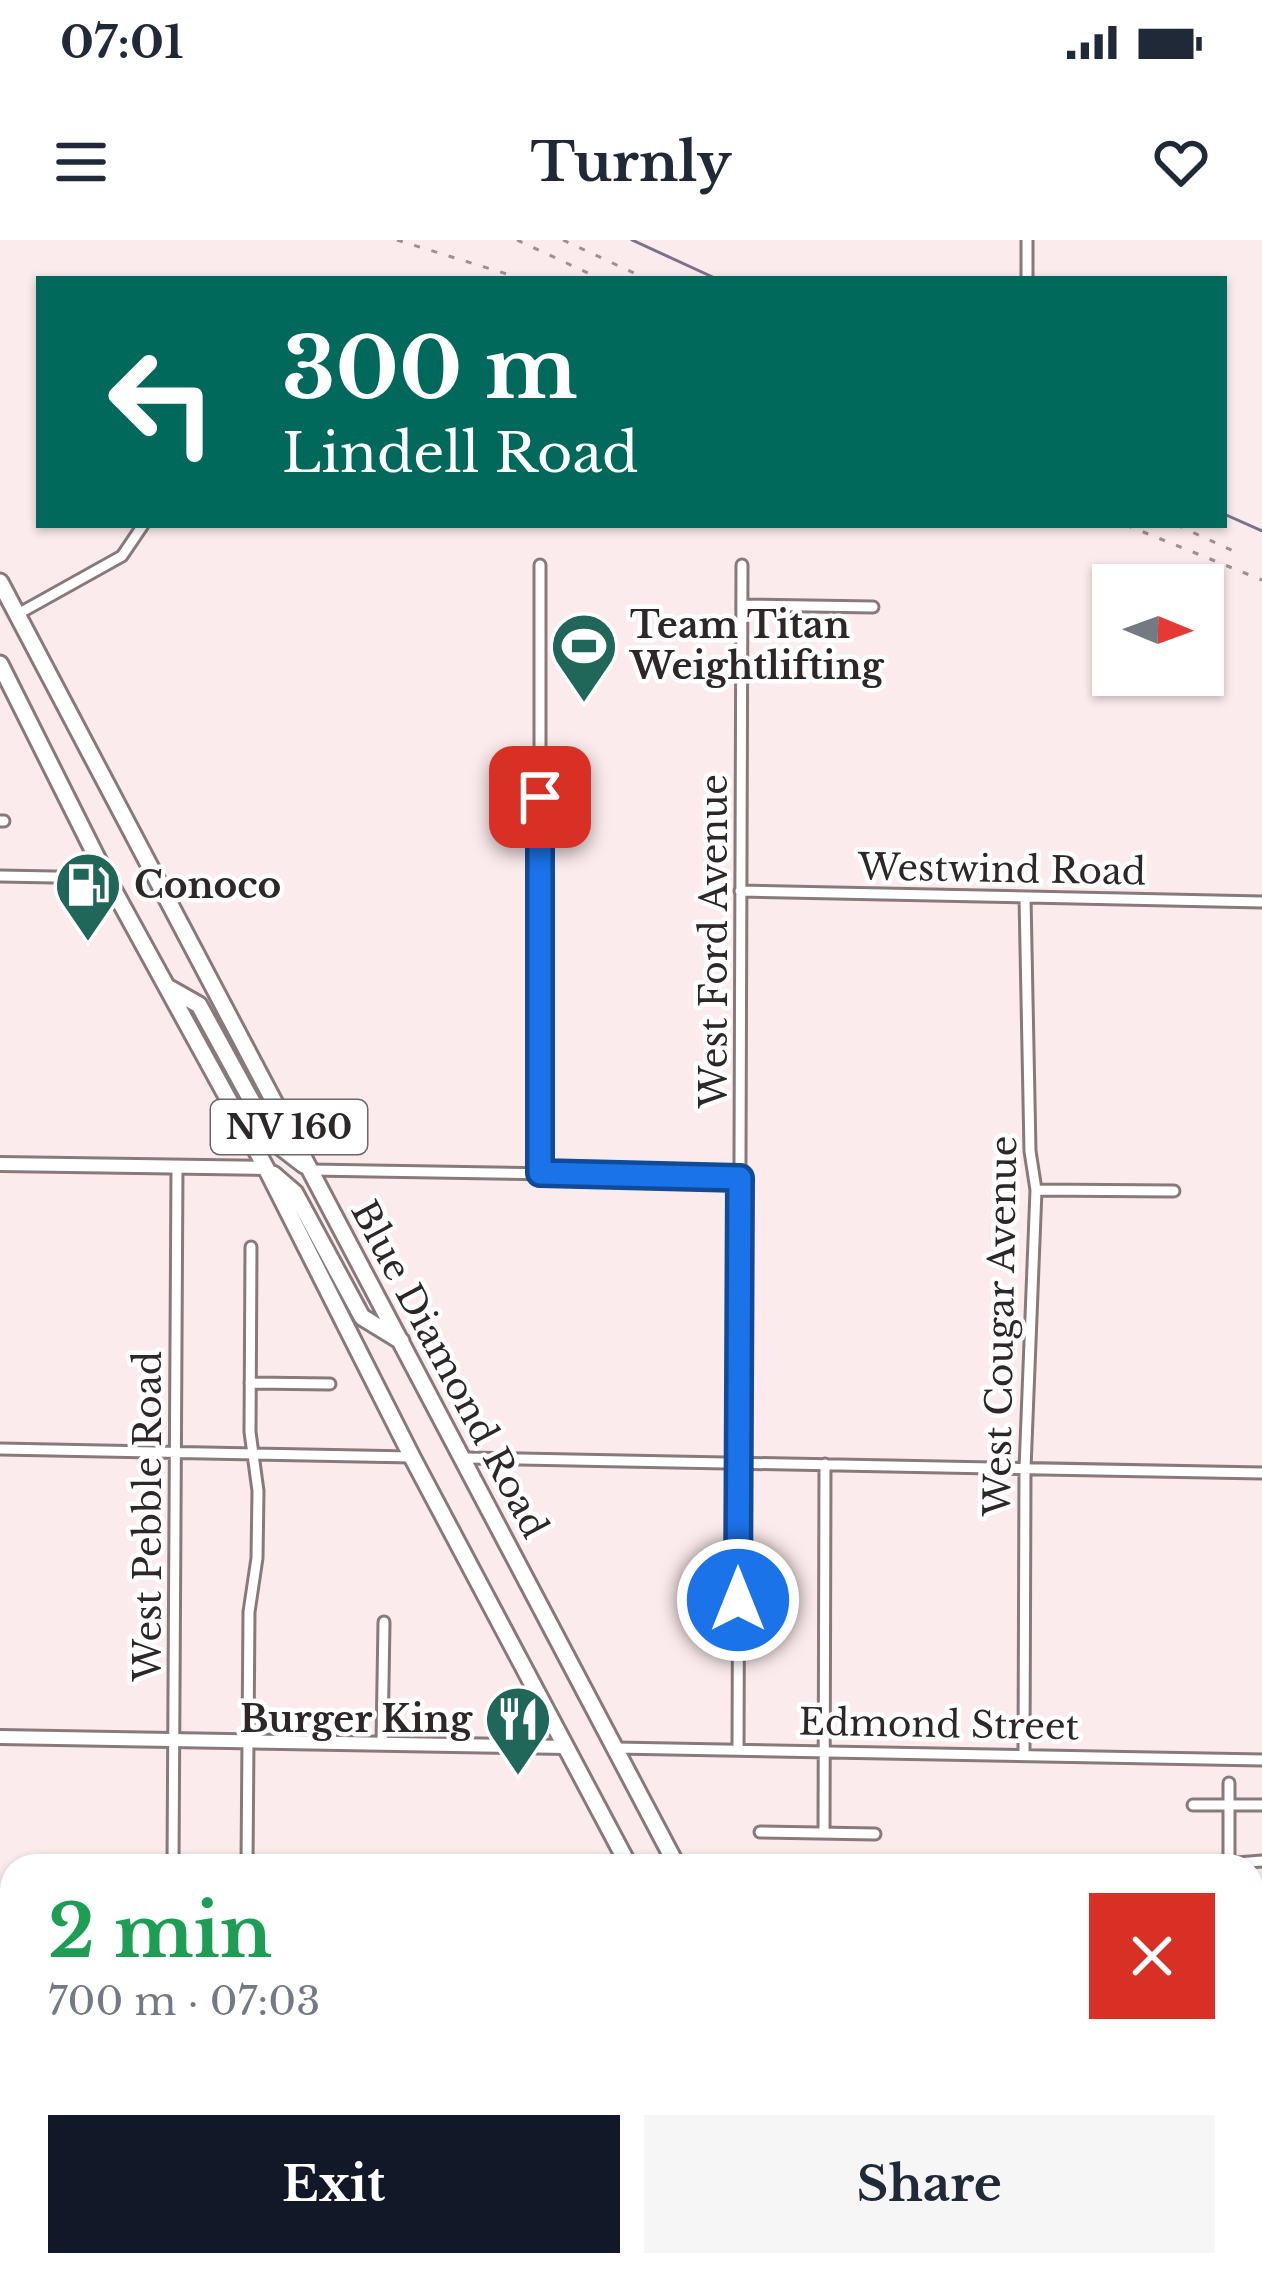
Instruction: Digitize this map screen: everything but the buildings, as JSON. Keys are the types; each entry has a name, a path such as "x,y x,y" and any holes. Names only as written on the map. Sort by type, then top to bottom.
{"highway":[{"name":"Blue Diamond Road","path":"0,582 671,1854"},
{"name":"Blue Diamond Road","path":"0,664 106,878 266,1168 623,1854"},
{"path":"166,987 199,1004 274,1142 311,1170"},
{"path":"266,1168 295,1192 362,1318 401,1340"}],"street":[{"path":"1027,240 1027,276"},
{"path":"17,615 122,556 141,528"},
{"path":"540,565 540,1173"},
{"name":"West Ford Avenue","path":"738,1750 742,565"},
{"path":"742,605 873,607"},
{"path":"0,876 106,878"},
{"name":"Westwind Road","path":"740,891 1262,902"},
{"name":"West Cougar Avenue","path":"1024,1755 1025,1469 1036,1190 1030,1151 1025,897"},
{"path":"0,1164 266,1168"},
{"name":"West Pebble Road","path":"173,1854 177,1167"},
{"path":"311,1170 740,1178"},
{"path":"1036,1190 1174,1191"},
{"path":"247,1854 249,1612 257,1558 258,1491 252,1454 251,1246"},
{"path":"250,1383 330,1384"},
{"path":"0,1449 412,1456"},
{"path":"463,1458 1262,1473"},
{"path":"824,1833 825,1464"},
{"path":"382,1742 384,1622"},
{"path":"0,1737 566,1747"},
{"name":"Edmond Street","path":"616,1748 1262,1760"},
{"path":"1229,1783 1229,1854"},
{"path":"1192,1805 1262,1804"},
{"path":"760,1832 875,1834"}],"waterway":[{"path":"632,240 710,276"},
{"path":"1227,515 1262,531"}],"railway":[{"path":"397,240 513,276"},
{"path":"517,240 595,276"},
{"path":"563,240 641,276"},
{"path":"1133,528 1262,580"},
{"path":"1184,528 1240,554"}],"place":[{"name":"Team Titan Weightlifting","path":"584,705"},
{"name":"Conoco","path":"88,944"},
{"name":"Burger King","path":"518,1778"}],"route":[{"path":"540,797 540,1173 740,1178 738,1600"}]}
